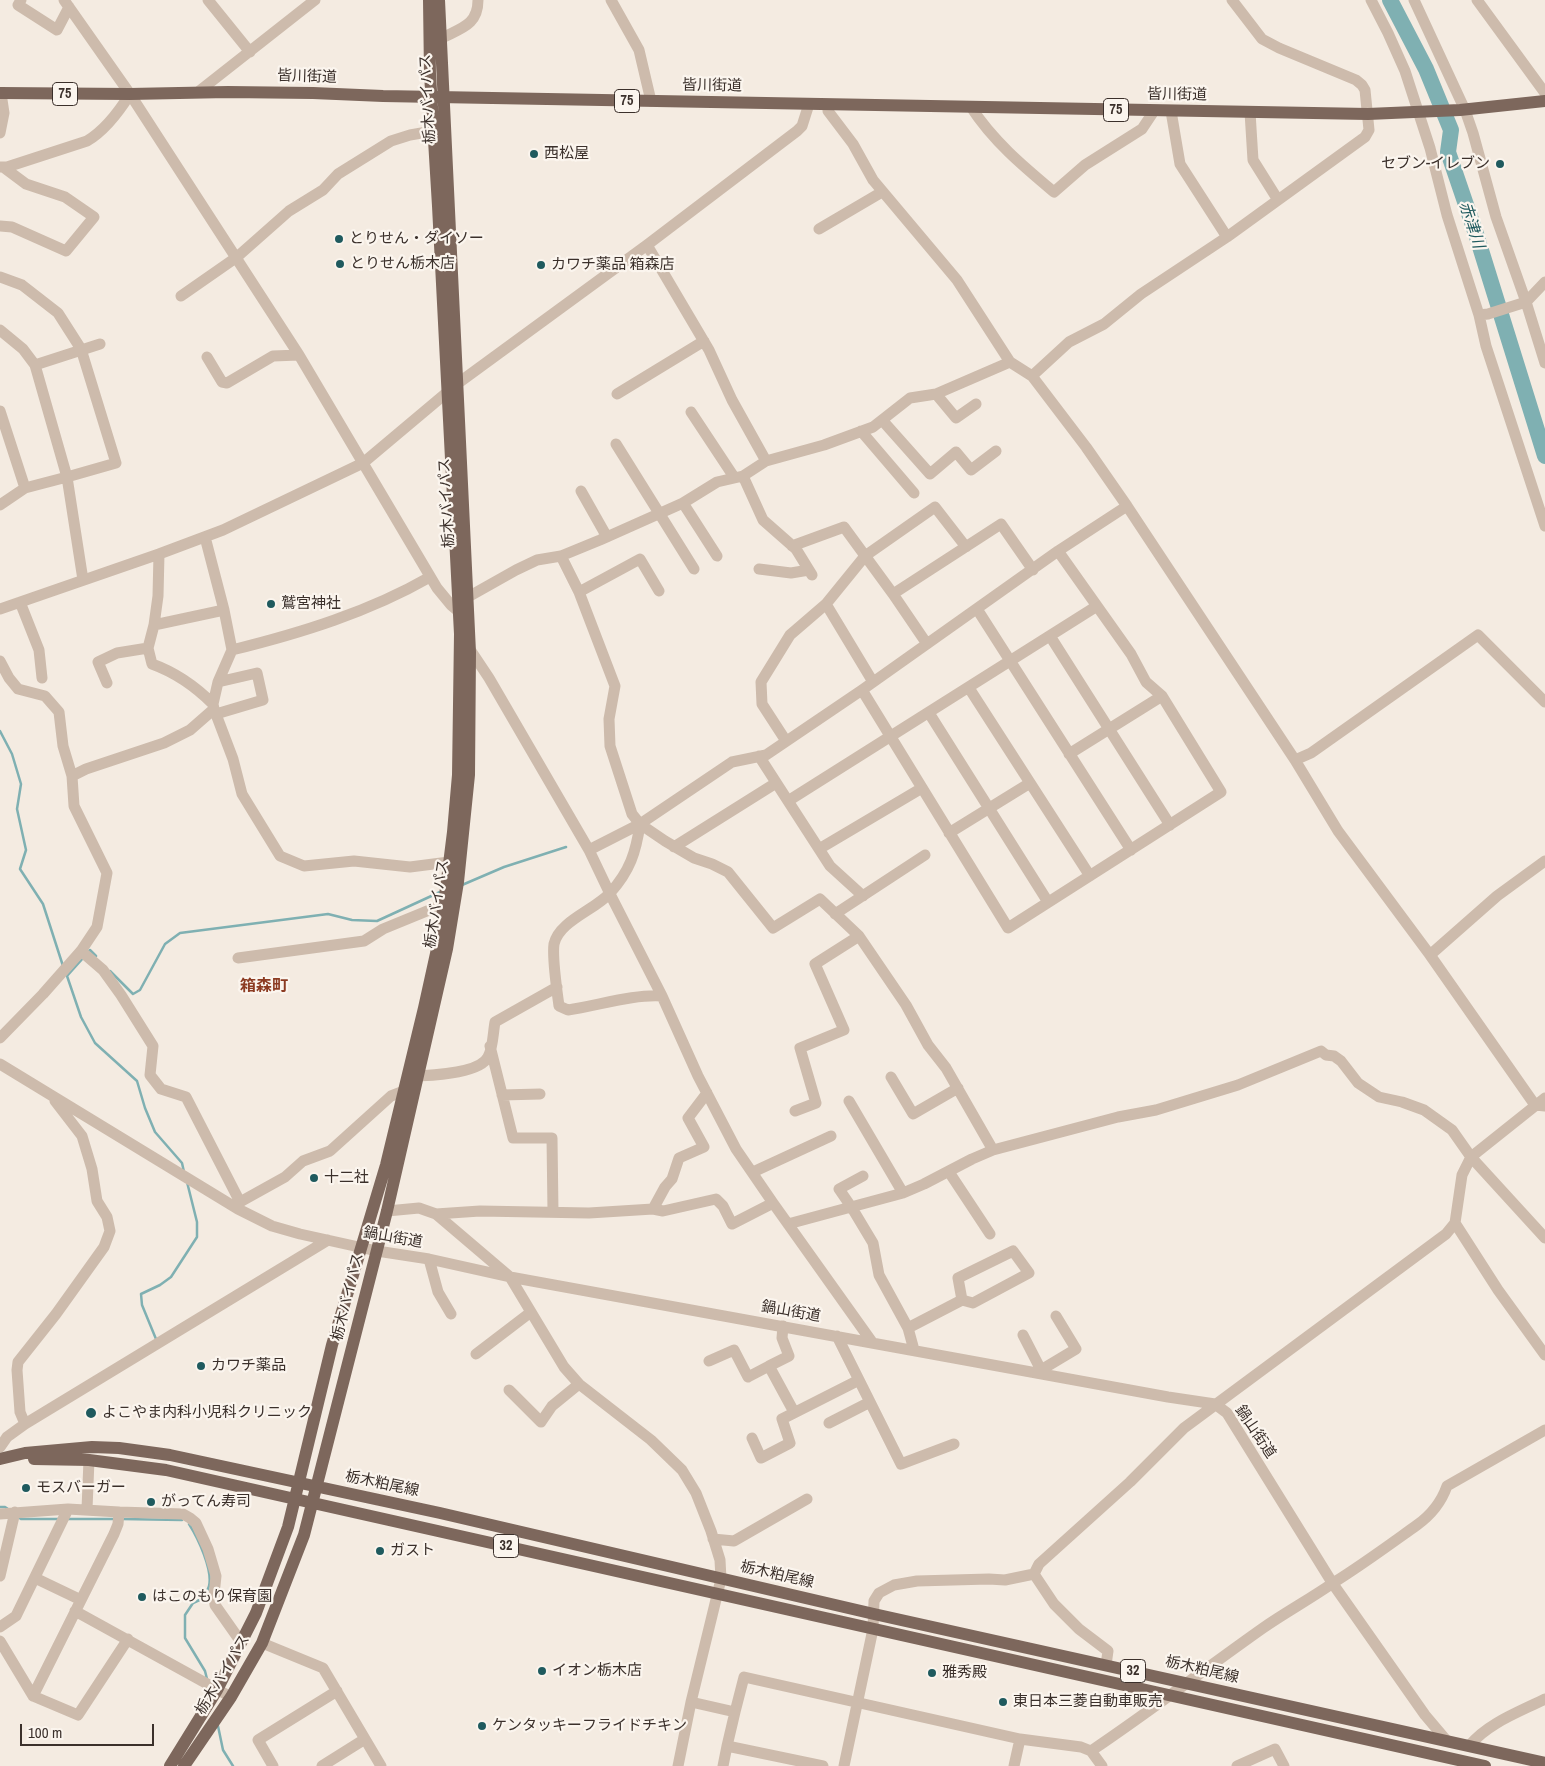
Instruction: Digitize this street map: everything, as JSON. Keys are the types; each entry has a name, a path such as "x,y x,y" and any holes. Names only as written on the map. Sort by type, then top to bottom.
{"main road":[{"name":"栃木バイパス","path":"170,1766 217,1690 256,1613 288,1527 332,1345 386,1165 428,991 444,904 458,775 460,634 468,597 431,97 429,0"},
{"name":"栃木バイパス","path":"184,1766 231,1697 262,1643 304,1535 377,1251 419,1076 447,948 458,882 469,775 470,652 464,616 452,388 445,97 439,0"},
{"name":"皆川街道","path":"0,93 313,92 383,96 1154,111 1368,114 1421,112"},
{"name":"75","path":"1421,112 1463,110 1545,101"},
{"name":"栃木粕尾線","path":"0,1460 25,1453 92,1447 120,1448 170,1455 440,1513 874,1614 1545,1763"},
{"name":"栃木粕尾線","path":"0,1460 88,1460 166,1470 1169,1694 1440,1761 1486,1766"},
{"path":"1440,1761 1447,1741"}],"street":[{"path":"21,0 18,5 57,30 67,3"},
{"path":"208,0 250,52"},
{"path":"198,92 315,0"},
{"path":"442,38 472,22 478,10 478,0"},
{"path":"611,0 639,50 651,101"},
{"path":"1032,376 1069,342 1104,324 1141,294 1227,237 1366,137 1369,130 1368,114 1366,90 1362,85 1356,80 1262,39 1232,0"},
{"path":"1371,0 1388,33 1421,112 1447,215 1484,314 1486,346 1545,526"},
{"path":"1414,0 1473,132 1496,218 1545,363"},
{"path":"1477,0 1545,93"},
{"path":"67,3 130,94 300,355 443,597 464,616"},
{"path":"0,93 4,114 0,132"},
{"path":"2,167 87,141 94,137 130,94"},
{"path":"0,609 204,537 363,463 452,388 647,245 797,131 802,126 810,104"},
{"path":"828,105 828,111 853,144 873,180 957,280 1010,362 1032,376 1086,447 1294,760 1338,831 1540,1106"},
{"path":"971,107 1015,160 1054,192 1085,165 1142,129 1154,111"},
{"path":"1171,111 1180,164 1227,237"},
{"path":"1250,112 1253,160 1278,200"},
{"path":"181,296 237,257 289,211 322,190 345,169 391,141 410,135 434,131"},
{"path":"0,226 12,227 66,251 94,217 65,197 26,184 2,167"},
{"path":"819,229 882,192"},
{"path":"647,245 704,341 732,400 766,462"},
{"path":"0,277 22,285 58,313 81,349 116,463 25,488 0,504"},
{"path":"1484,314 1524,303 1545,282"},
{"path":"0,330 23,349 35,365 67,477 84,580"},
{"path":"617,394 704,341"},
{"path":"35,365 100,344"},
{"path":"207,357 222,382 227,382 273,356 300,355"},
{"path":"468,597 537,560 561,556 683,503 717,482 739,477 766,462 824,446 873,427 910,398 936,394 1010,362"},
{"path":"936,394 956,418 976,404"},
{"path":"0,411 25,488"},
{"path":"691,412 739,477 763,520 792,546 811,572 791,574 759,569"},
{"path":"882,420 930,474 956,452 971,470 996,451"},
{"path":"861,431 914,493"},
{"path":"616,444 694,570"},
{"path":"581,491 607,537"},
{"path":"683,503 717,556"},
{"path":"589,850 640,824 732,762 766,755 862,690 1058,551 1127,506"},
{"path":"786,741 762,704 761,682 790,635 826,604 865,556 935,507 966,547"},
{"path":"893,594 1001,524 1033,570"},
{"path":"792,546 844,527 927,644"},
{"path":"204,537 224,610 232,650 218,682 214,709"},
{"path":"862,690 1008,928 1221,792 1162,696 1146,682 1131,654 1058,551"},
{"path":"159,554 154,625 148,648 152,664 170,670 186,681 214,709 233,759 242,794 280,856 304,866 354,861 410,867 450,862"},
{"path":"561,556 579,592 615,686 609,719 610,746 632,814 640,824 674,847 694,858 728,872 773,928 820,899 859,936 906,1005 928,1045 946,1068 993,1150"},
{"path":"579,592 640,559 659,591"},
{"path":"232,650 286,636 356,612 407,590 430,576"},
{"path":"20,602 39,650 42,678"},
{"path":"826,604 873,682"},
{"path":"788,801 1097,606"},
{"path":"977,609 1009,662 1131,850"},
{"path":"154,625 224,610"},
{"path":"460,634 470,652 489,678 589,850 662,996 698,1076 736,1149 872,1342"},
{"path":"1294,760 1311,753 1478,635 1545,702"},
{"path":"1050,636 1170,825"},
{"path":"107,683 98,662 117,653 148,648"},
{"path":"0,661 9,678 18,688 45,696 60,712 63,746 72,776 74,806 107,874 97,927 81,951 0,1038"},
{"path":"72,776 164,743 190,730 214,709 263,700 257,673 218,682"},
{"path":"968,688 1090,876"},
{"path":"1069,754 1162,696"},
{"path":"929,713 1048,902"},
{"path":"759,756 830,866 863,896"},
{"path":"674,847 776,783"},
{"path":"949,833 1030,783"},
{"path":"819,850 922,788"},
{"path":"640,824 633,860 624,875 610,894 568,924 554,944 559,1006 568,1010 646,995 662,996"},
{"path":"835,914 925,856"},
{"path":"1430,955 1497,896 1545,861"},
{"path":"238,958 364,941 383,929 444,904"},
{"path":"795,1111 816,1103 800,1048 844,1030 814,964 859,936"},
{"path":"81,951 103,970 153,1046 150,1076 161,1089 186,1097 239,1205 285,1177 303,1160 330,1150 391,1096 404,1091"},
{"path":"419,1076 455,1072 475,1067 485,1061 489,1056 495,1022 557,987"},
{"path":"490,1046 513,1138 552,1138 554,1212"},
{"path":"788,1224 903,1193 993,1150 1118,1117 1165,1107 1238,1085 1321,1051 1341,1061 1358,1082 1379,1097 1415,1107 1452,1130 1471,1157 1545,1238"},
{"name":"鍋山街道","path":"0,1064 272,1226 300,1234 510,1277 1215,1404 1227,1413 1333,1584 1425,1715 1447,1741"},
{"path":"891,1077 913,1114 958,1088"},
{"path":"653,1208 672,1179 679,1158 704,1146 688,1118 707,1093"},
{"path":"502,1095 540,1094"},
{"path":"25,1424 20,1412 16,1370 18,1362 99,1255 110,1231 107,1217 97,1201 92,1169 82,1136 51,1095"},
{"path":"1034,1574 1039,1564 1130,1482 1184,1428 1446,1234 1455,1223 1462,1175 1471,1157 1540,1106 1545,1098"},
{"path":"849,1101 903,1193"},
{"path":"753,1172 831,1136"},
{"path":"949,1172 990,1234"},
{"path":"863,1176 839,1189 873,1243 879,1275 908,1328 914,1350"},
{"path":"436,1214 480,1211 590,1213 653,1208 663,1210 716,1199 723,1206 732,1224 773,1203"},
{"path":"387,1211 419,1208 436,1214 510,1277 564,1367 579,1384 651,1440 682,1470 696,1493 714,1539 720,1560 721,1579 678,1766"},
{"path":"1455,1223 1498,1290 1545,1355"},
{"path":"0,1447 7,1437 25,1424 328,1240"},
{"path":"908,1328 962,1300 973,1303 1029,1274 1013,1251 958,1278 962,1300"},
{"path":"429,1259 438,1292 451,1314"},
{"path":"476,1354 531,1312"},
{"path":"1023,1334 1039,1371 1076,1349 1056,1316"},
{"path":"709,1361 734,1350 748,1377 789,1356 782,1338 784,1326"},
{"path":"837,1336 901,1464 954,1444"},
{"path":"769,1366 794,1412"},
{"path":"752,1438 761,1458 790,1443 782,1418 859,1380"},
{"path":"509,1390 541,1422 552,1406 579,1384"},
{"path":"829,1423 870,1402"},
{"path":"1090,1751 1135,1722 1169,1694 1264,1628 1333,1584 1430,1515 1447,1486 1545,1430"},
{"path":"87,1510 88,1460"},
{"path":"714,1539 734,1541 807,1499"},
{"path":"0,1627 16,1616 68,1509"},
{"path":"0,1514 68,1509 183,1514 196,1523 208,1549 216,1576 215,1605 241,1642"},
{"path":"0,1576 16,1512"},
{"path":"33,1696 114,1534 118,1524 119,1512"},
{"path":"844,1766 873,1629 874,1601 879,1593 894,1585 917,1581 1004,1580 1034,1574"},
{"path":"1034,1574 1054,1604 1079,1629 1108,1651 1106,1665"},
{"path":"35,1578 81,1600"},
{"path":"76,1611 231,1697"},
{"path":"0,1641 5,1660 33,1696 78,1715 128,1639"},
{"path":"262,1643 322,1668 381,1766"},
{"path":"723,1766 744,1677 1020,1739 1080,1747 1090,1751 1102,1766"},
{"path":"273,1766 258,1740 336,1691"},
{"path":"1469,1746 1477,1737 1492,1726 1545,1700"},
{"path":"692,1702 735,1712"},
{"path":"322,1766 366,1739"},
{"path":"1014,1766 1020,1739"},
{"path":"727,1746 823,1766"},
{"path":"1238,1766 1275,1749 1284,1766"}],"waterway":[{"name":"赤津川","path":"1390,0 1426,69 1451,130 1448,152 1476,234 1545,456"},
{"path":"0,731 12,754 21,784 17,809 26,850 20,869 43,904 63,966"},
{"path":"462,885 504,867 566,847"},
{"path":"110,971 133,994 140,990 165,944 180,933 328,914 352,920 377,921 440,892"},
{"path":"87,953 90,950 96,956"},
{"path":"67,976 84,957"},
{"path":"66,973 81,1017 95,1043 137,1081 155,1132 182,1163 184,1172"},
{"path":"156,1339 142,1305 141,1294 160,1285 171,1277 197,1237 197,1222 187,1182"},
{"path":"0,1507 8,1509"},
{"path":"18,1517 21,1519 59,1519"},
{"path":"67,1519 114,1519"},
{"path":"122,1519 182,1520"},
{"path":"189,1524 204,1554 210,1579 204,1598 193,1603 185,1615 185,1638 205,1671 207,1679"},
{"path":"218,1726 223,1750 233,1766"}],"place":[{"name":"西松屋","path":"534,154"},
{"name":"セブン-イレブン","path":"1500,164"},
{"name":"とりせん・ダイソー","path":"339,239"},
{"name":"とりせん栃木店","path":"340,264"},
{"name":"カワチ薬品 箱森店","path":"541,265"},
{"name":"鷲宮神社","path":"271,604"},
{"name":"十二社","path":"314,1178"},
{"name":"カワチ薬品","path":"201,1366"},
{"name":"よこやま内科小児科クリニック","path":"91,1413"},
{"name":"モスバーガー","path":"26,1488"},
{"name":"がってん寿司","path":"151,1502"},
{"name":"ガスト","path":"380,1551"},
{"name":"はこのもり保育園","path":"142,1597"},
{"name":"イオン栃木店","path":"542,1671"},
{"name":"雅秀殿","path":"932,1673"},
{"name":"東日本三菱自動車販売","path":"1003,1702"},
{"name":"ケンタッキーフライドチキン","path":"482,1726"}],"district":[{"name":"箱森町","path":"264,987"}]}
